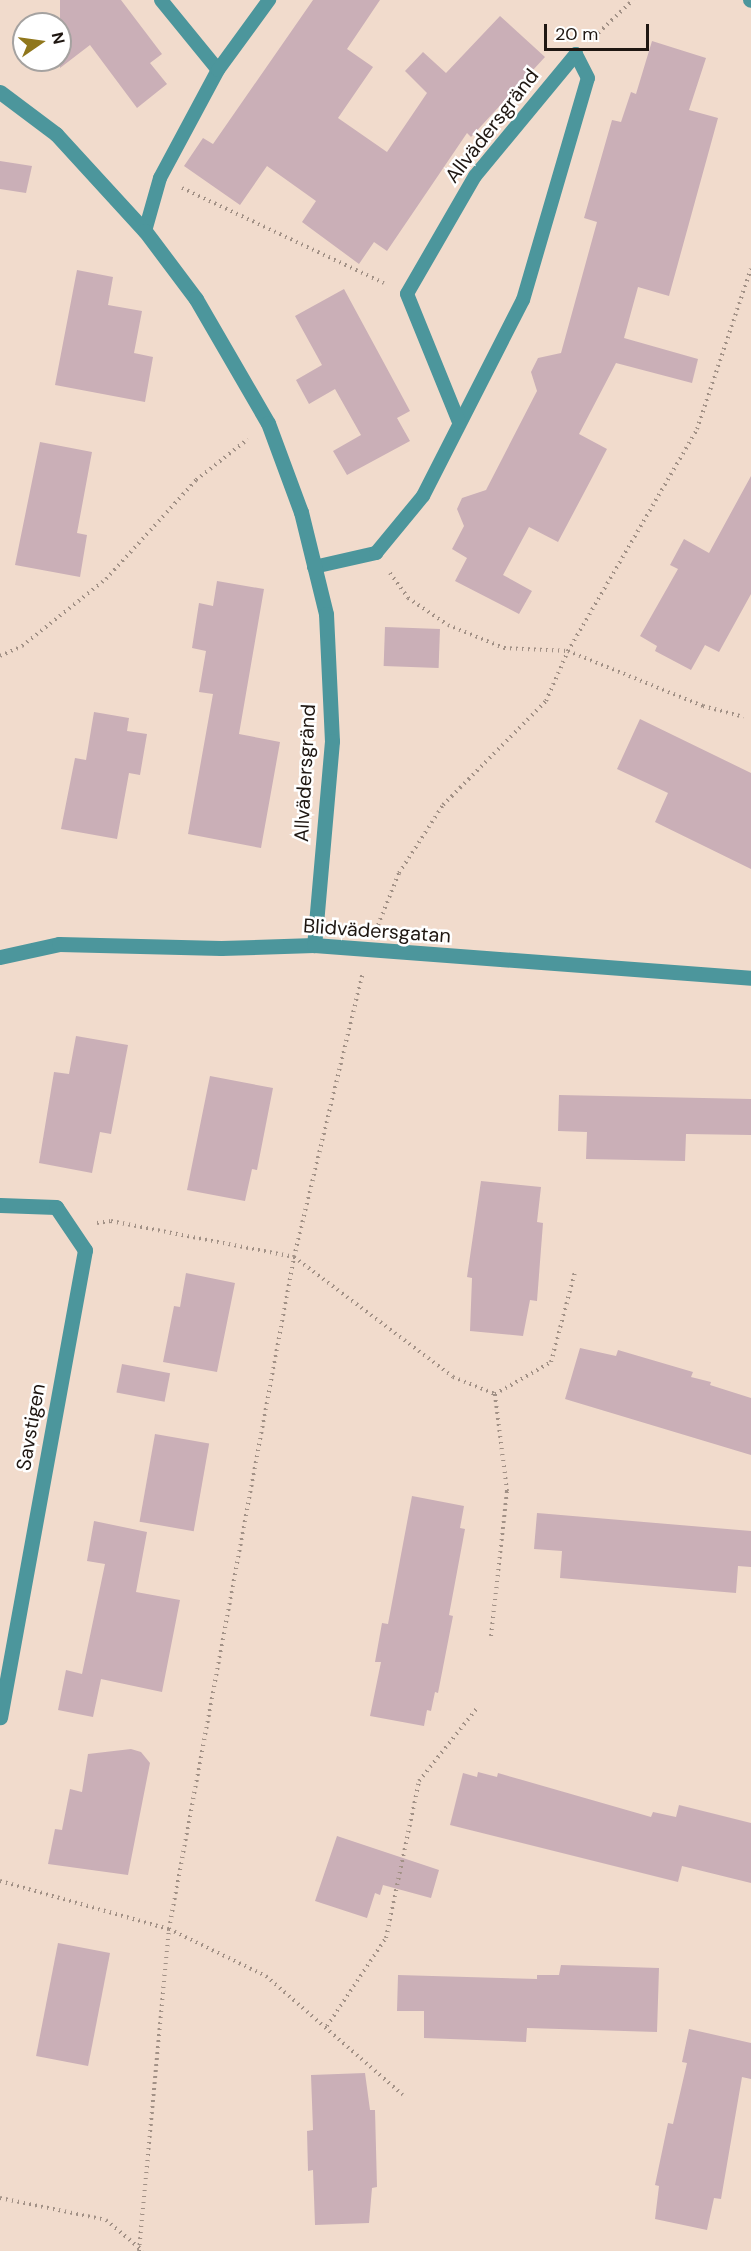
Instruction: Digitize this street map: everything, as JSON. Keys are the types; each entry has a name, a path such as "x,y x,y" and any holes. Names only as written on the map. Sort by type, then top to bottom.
{"street":[{"name":"Allvädersgränd","path":"0,92 56,134 145,231 196,299 268,423 301,512 326,614 332,741 314,945"},
{"name":"Blidvädersgatan","path":"0,957 59,944 221,948 314,945 368,951 751,978"},
{"name":"Savstigen","path":"0,1205 56,1207 85,1250 0,1717"}],"lane":[{"path":"161,0 218,70"},
{"path":"145,231 160,178 218,70 269,0"},
{"path":"314,567 376,553 423,496 523,300 588,78 576,54"},
{"name":"Allvädersgränd","path":"407,294 475,176 576,54"},
{"path":"407,294 459,422"}],"path":[{"path":"576,54 633,0"},
{"path":"160,178 407,294"},
{"path":"141,2250 169,1929 294,1257 368,951 399,873 437,814 546,701 568,651 698,429 751,269"},
{"path":"0,656 22,646 106,579 195,480 268,423"},
{"path":"376,553 408,598 448,625 504,648 568,651 703,706 744,717"},
{"path":"70,1227 111,1221 294,1257 453,1377 495,1394"},
{"path":"495,1394 551,1362 575,1272"},
{"path":"491,1636 507,1491 495,1394"},
{"path":"327,2026 387,1938 419,1781 477,1708"},
{"path":"0,1881 169,1929 266,1976 327,2026 403,2094"},
{"path":"0,2198 106,2220 141,2250"}],"building":[{"path":"60,0 121,0 162,54 150,63 167,84 137,108 90,45 72,59 72,12 60,12"},
{"path":"313,0 380,0 347,49 373,67 338,118 387,152 427,93 405,71 423,52 446,73 500,16 545,57 471,137 467,133 387,251 374,242 359,264 302,222 316,201 267,166 240,205 184,166 203,138 213,144"},
{"path":"652,41 706,58 689,110 718,118 669,296 638,287 624,338 698,359 692,383 616,363 579,434 607,449 558,542 529,527 503,575 532,591 519,614 455,581 467,558 452,549 464,526 457,509 462,498 486,490 537,391 531,372 538,358 561,353 597,222 584,218 612,120 621,122 631,92 636,94"},
{"path":"0,161 32,166 26,193 0,189"},
{"path":"77,270 113,277 108,305 142,311 134,353 153,357 145,402 55,385"},
{"path":"344,289 410,411 397,418 410,441 347,475 333,451 361,435 335,389 309,404 296,380 322,365 295,316"},
{"path":"40,442 92,452 77,533 87,535 80,577 15,565"},
{"path":"751,476 751,594 719,652 705,645 691,670 655,651 657,646 640,636 678,569 670,565 684,539 709,553"},
{"path":"217,581 264,589 239,734 280,742 261,848 188,834 213,694 199,692 206,651 192,648 199,603 213,606"},
{"path":"385,627 440,629 439,668 384,666"},
{"path":"94,712 129,718 127,731 147,734 140,775 129,773 117,839 61,829 75,758 86,760"},
{"path":"640,719 751,773 751,869 655,822 668,793 617,769"},
{"path":"76,1036 128,1045 111,1134 100,1132 92,1173 39,1163 54,1072 69,1074"},
{"path":"210,1076 273,1088 257,1170 252,1169 245,1201 187,1190"},
{"path":"559,1095 751,1099 751,1135 686,1134 685,1161 586,1159 587,1132 558,1131"},
{"path":"481,1181 541,1187 537,1222 543,1223 537,1301 530,1300 523,1336 470,1331 472,1278 467,1277"},
{"path":"186,1273 235,1283 217,1372 163,1362 174,1306 180,1307"},
{"path":"580,1348 616,1356 618,1350 693,1372 691,1377 711,1382 710,1385 751,1398 751,1455 565,1399"},
{"path":"122,1364 170,1373 165,1402 116,1392"},
{"path":"155,1434 209,1444 194,1531 140,1522"},
{"path":"412,1496 464,1506 460,1528 465,1529 449,1615 453,1616 438,1693 435,1692 431,1711 427,1710 424,1726 370,1716 381,1662 375,1662 382,1623 388,1624"},
{"path":"537,1513 751,1531 751,1567 738,1566 736,1593 560,1578 562,1551 534,1549"},
{"path":"94,1521 147,1532 136,1592 180,1600 162,1692 101,1679 93,1717 58,1710 66,1670 82,1674 105,1564 87,1561"},
{"path":"131,1749 141,1752 150,1763 128,1875 48,1864 55,1829 62,1830 70,1789 82,1792 88,1754"},
{"path":"478,1772 497,1777 498,1773 651,1817 653,1812 676,1817 679,1805 751,1823 751,1883 682,1866 678,1882 450,1825 463,1773 477,1777"},
{"path":"337,1836 439,1870 431,1898 383,1885 380,1895 375,1893 367,1918 315,1901"},
{"path":"58,1943 110,1953 88,2066 36,2056"},
{"path":"561,1965 659,1968 657,2032 527,2028 526,2042 424,2038 424,2011 397,2011 398,1975 537,1979 537,1975 559,1975"},
{"path":"689,2029 751,2043 751,2079 742,2077 721,2199 714,2198 707,2230 655,2219 659,2186 655,2185 668,2123 673,2124 687,2063 682,2062"},
{"path":"365,2073 370,2110 375,2110 377,2187 372,2188 369,2223 315,2225 313,2170 308,2171 307,2131 313,2130 311,2075"}]}
